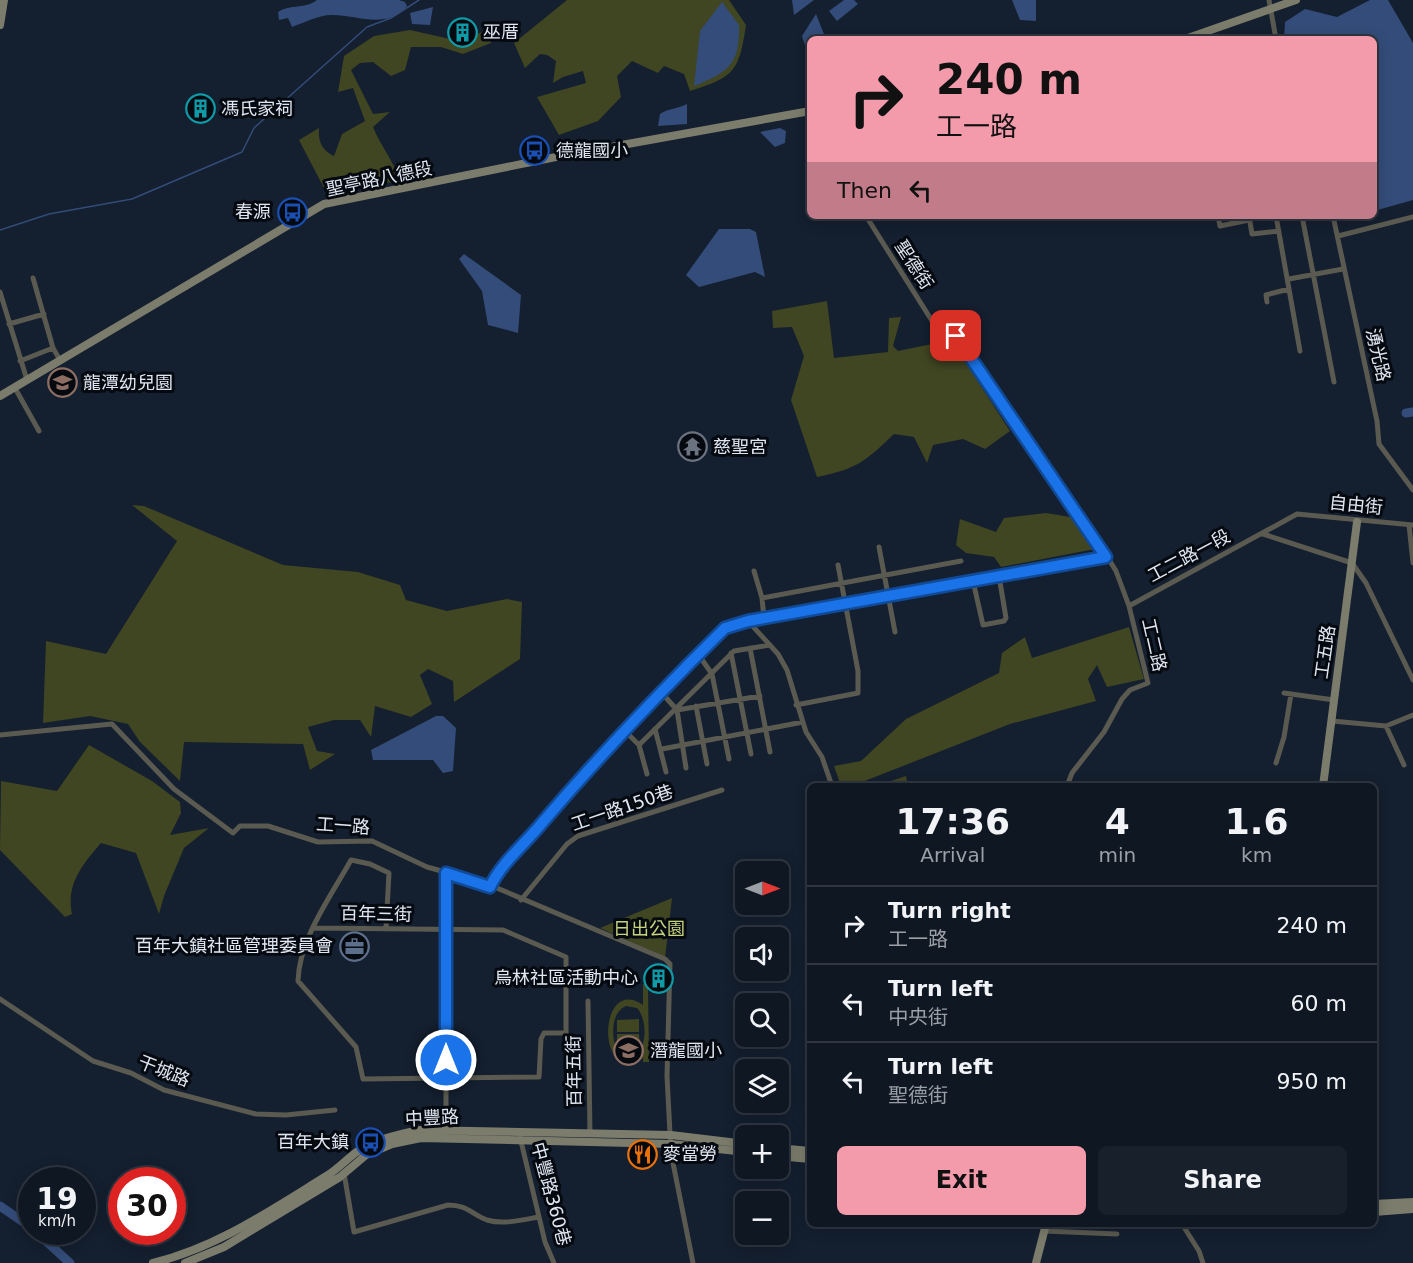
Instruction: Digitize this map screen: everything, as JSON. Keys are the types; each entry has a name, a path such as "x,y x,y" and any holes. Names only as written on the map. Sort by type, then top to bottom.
{"street":[{"path":"1,20 4,0"},
{"path":"1269,0 1275,36"},
{"path":"1203,36 1296,0"},
{"name":"聖亭路八德段","path":"0,396 324,204 561,156 807,112"},
{"path":"1338,236 1413,217"},
{"name":"聖德街","path":"868,219 939,332 944,336 959,338 1106,557"},
{"path":"1219,219 1220,226 1245,219"},
{"path":"1249,219 1252,234 1279,231"},
{"path":"1277,219 1300,351"},
{"path":"1303,219 1334,382"},
{"name":"湧光路","path":"1334,219 1377,422 1379,444 1413,490"},
{"path":"1289,279 1343,269"},
{"path":"33,278 53,348 60,360"},
{"path":"1267,302 1266,295 1289,289"},
{"path":"0,292 27,380"},
{"path":"9,324 44,314"},
{"path":"20,362 53,348"},
{"path":"15,388 39,431"},
{"name":"自由街","path":"1297,514 1357,522 1411,525"},
{"name":"工二路一段","path":"1129,606 1297,514"},
{"name":"工五路","path":"1323,783 1357,522"},
{"path":"1411,525 1413,563"},
{"path":"1263,534 1352,563 1366,583 1413,680"},
{"path":"879,547 890,595 895,632"},
{"path":"490,887 499,868 524,845 624,730 660,691 725,628 764,618 1106,557"},
{"name":"工二路","path":"1068,783 1072,773 1095,745 1122,699 1130,690 1148,683 1129,606 1116,571 1106,557"},
{"path":"762,598 961,561"},
{"path":"796,705 858,693 858,671 838,565"},
{"path":"754,571 762,598 764,618"},
{"path":"973,580 983,625 1004,621 1006,618 999,576"},
{"path":"748,621 770,645 786,670 796,705 822,757 831,783"},
{"path":"639,745 677,710 731,653 770,645"},
{"path":"750,648 770,752"},
{"path":"731,653 751,754"},
{"path":"698,654 712,674 729,759"},
{"path":"660,691 677,710 686,768"},
{"path":"1284,693 1334,700"},
{"path":"1276,763 1284,737 1292,694"},
{"path":"677,710 760,696"},
{"path":"696,706 708,764"},
{"path":"1332,722 1386,726 1413,715"},
{"path":"662,749 803,722"},
{"name":"工一路","path":"0,735 112,724 174,789 233,833 240,826 268,826 318,842 372,841 446,873 490,887 665,958 670,964 667,1076 671,1140"},
{"path":"1386,726 1404,765"},
{"path":"655,729 662,749 666,772"},
{"path":"624,730 639,745 646,774"},
{"name":"工一路150巷","path":"521,900 567,844 578,836 722,790"},
{"path":"386,928 388,873 370,864 351,860 314,928 298,967 298,981 356,1047 363,1079 446,1078"},
{"path":"446,873 446,1135"},
{"name":"百年三街","path":"314,928 502,930 566,957 566,1033 544,1033 541,1040 539,1077 446,1078"},
{"name":"干城路","path":"0,999 93,1061 131,1073 164,1090 256,1114 286,1116 335,1110"},
{"name":"百年五街","path":"588,1000 590,1138"},
{"name":"中豐路","path":"153,1263 181,1256 220,1240 336,1170 363,1148 390,1136 420,1131 446,1135 735,1143"},
{"name":"中豐路","path":"186,1263 224,1247 344,1173 366,1155 392,1144 446,1135"},
{"name":"中豐路360巷","path":"520,1137 539,1217 554,1263"},
{"path":"671,1140 679,1198 693,1263"},
{"name":"中豐路","path":"671,1140 735,1150"},
{"path":"789,1149 807,1151"},
{"path":"789,1157 807,1159"},
{"path":"344,1173 354,1232 448,1205 462,1205 486,1220 508,1222 539,1217"},
{"path":"1377,1204 1413,1202"},
{"path":"1377,1212 1413,1209"},
{"path":"1184,1227 1199,1251 1203,1263"},
{"path":"1036,1263 1045,1228 1117,1234"}],"green space":[{"path":"567,0 729,0 746,25 741,53 726,76 690,91 684,74 664,66 658,73 632,61 617,76 621,97 598,121 559,135 537,97 586,83 583,71 563,77 553,83 556,61 547,55 540,54 525,68 514,43"},
{"path":"492,28 491,43 463,54 441,47 411,47 405,70 391,76 373,62 360,63 351,70 373,114 390,112 373,127 400,181 326,192 299,140 319,128 322,145 334,156 342,134 365,121 353,88 338,92 344,56 374,36 410,30 459,41"},
{"path":"827,301 834,358 888,352 889,318 901,317 893,346 898,351 946,341 953,343 1010,431 985,449 963,439 933,445 927,463 914,437 894,434 860,463 842,471 817,477 791,400 804,356 792,327 773,328 772,311"},
{"path":"132,505 144,506 283,565 358,572 400,585 406,600 447,611 507,599 522,602 520,659 454,702 453,681 428,669 420,675 432,704 411,717 375,706 371,737 360,720 334,720 308,727 317,751 335,754 310,770 303,744 184,742 180,781 140,742 128,724 90,716 43,723 46,641 106,654 177,541"},
{"path":"1046,513 1070,517 1095,549 1001,567 994,557 966,553 956,545 960,519 996,532 1004,518"},
{"path":"1129,627 1144,679 1107,687 1097,665 1088,679 1096,701 1010,724 860,783 840,783 834,766 861,761 906,719 999,673 1002,653 1025,637 1032,658"},
{"path":"89,745 152,781 180,802 181,813 170,835 209,828 184,848 159,914 136,853 101,843 77,876 71,893 72,914 65,917 0,850 1,781 57,791"},
{"path":"906,776 907,783 885,783"},
{"name":"日出公園","path":"672,898 665,958 600,928"},
{"path":"643,984 648,984 649,1062 643,1062 643,1058 627,1063 616,1058 610,1046 608,1031 611,1016 617,1004 628,1000 643,1005","holes":["626,1006 637,1008 643,1020 644,1036 640,1050 630,1059 618,1054 613,1027 621,1009"]},
{"path":"639,1019 639,1032 617,1032 617,1020"},
{"path":"617,1034 639,1034 640,1046 617,1046"}],"water":[{"path":"317,0 399,0 405,2 407,6 390,18 381,19 327,15 292,27 288,18 279,20 278,12 308,5"},
{"path":"792,0 814,0 794,15"},
{"path":"844,0 854,0 858,4 837,21 829,11"},
{"path":"1012,0 1036,0 1036,21 1020,20"},
{"path":"1370,0 1388,0 1413,43 1413,200 1377,210 1377,36 1284,36 1285,22 1305,9 1337,17"},
{"path":"722,2 739,25 739,39 734,58 730,65 716,76 694,86 700,31"},
{"path":"433,7 430,25 412,24 410,13"},
{"path":"816,14 825,36 807,36 807,52 802,36"},
{"path":"687,104 687,124 658,126 660,114"},
{"path":"780,128 786,131 785,143 775,147 760,132"},
{"path":"719,229 750,229 756,232 765,277 755,272 699,287 686,275"},
{"path":"464,254 521,295 518,333 488,325 482,291 459,259"},
{"path":"436,716 443,716 456,728 453,771 443,773 433,760 373,760 371,750"}],"waterway":[{"path":"0,230 49,214 132,199 242,152 254,128 367,27 391,18 419,0"},
{"path":"1406,413 1413,412"},
{"path":"0,1206 18,1218"},
{"path":"50,1245 70,1263"}],"place":[{"name":"巫厝","path":"462,32"},
{"name":"馮氏家祠","path":"200,109"},
{"name":"德龍國小","path":"535,151"},
{"name":"春源","path":"292,212"},
{"name":"龍潭幼兒園","path":"62,383"},
{"name":"慈聖宮","path":"692,447"},
{"name":"百年大鎮社區管理委員會","path":"354,946"},
{"name":"烏林社區活動中心","path":"659,978"},
{"name":"潛龍國小","path":"629,1051"},
{"name":"百年大鎮","path":"370,1142"},
{"name":"麥當勞","path":"642,1154"}],"route":[{"path":"446,1060 446,873 485,883 490,887 499,868 524,845 618,736 725,628 748,621 1106,557 1095,537 1052,478 956,336"}]}
